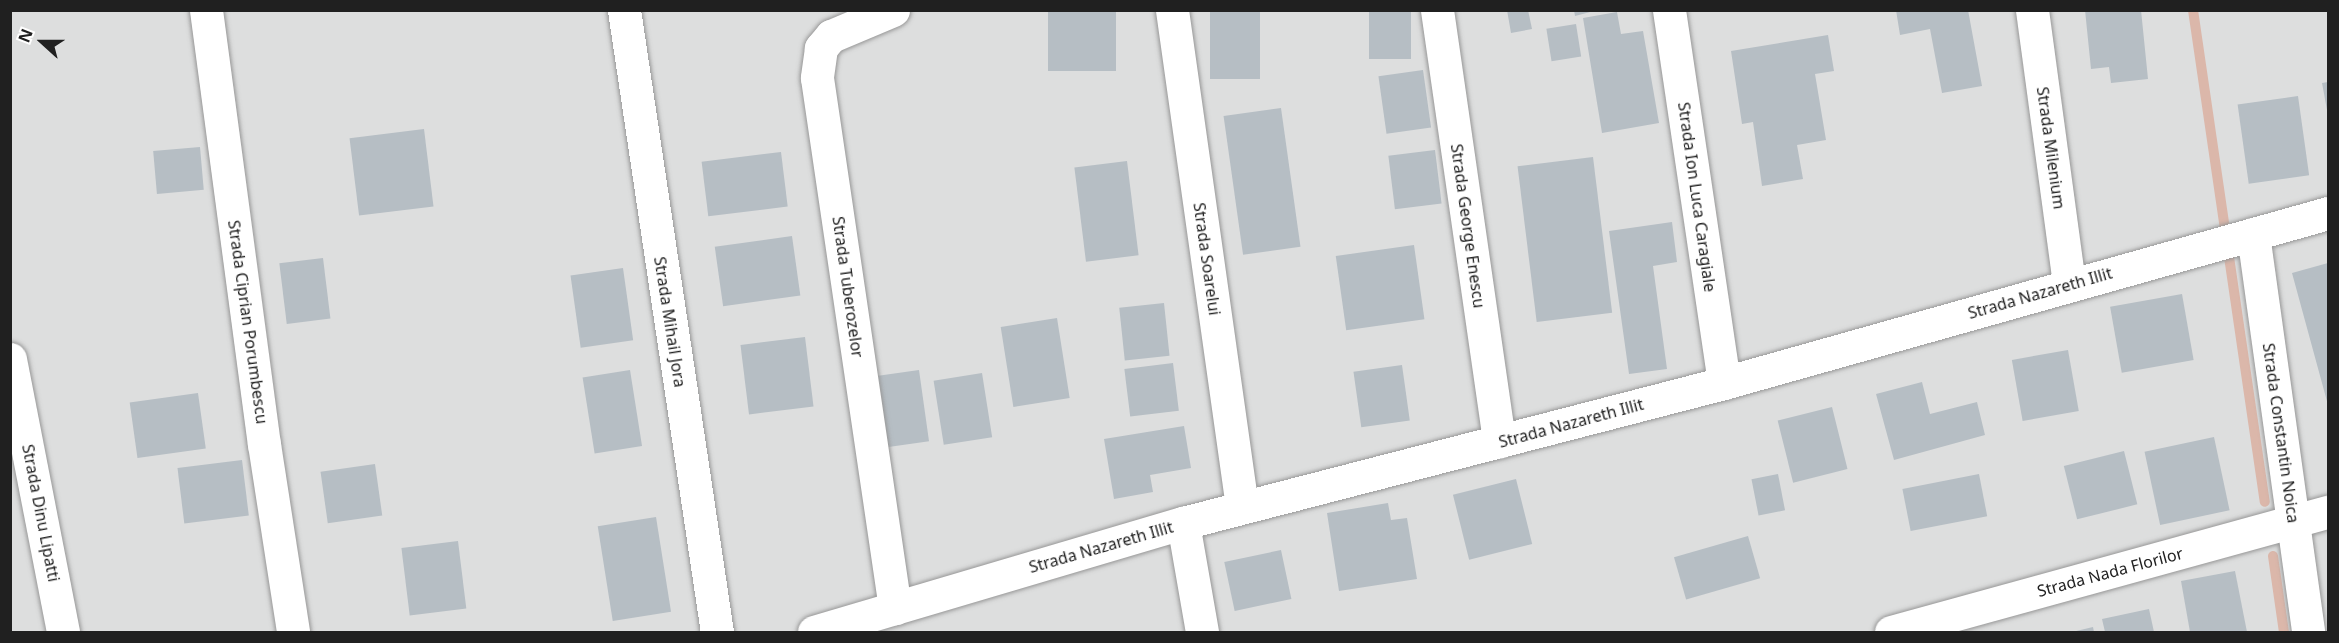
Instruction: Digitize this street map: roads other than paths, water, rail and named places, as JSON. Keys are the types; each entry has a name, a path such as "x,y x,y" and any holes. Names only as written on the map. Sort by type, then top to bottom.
{"street":[{"name":"Strada Ciprian Porumbescu","path":"206,10 264,444 292,633"},
{"name":"Strada Mihail Jora","path":"624,10 717,633"},
{"name":"Strada Tuberozelor","path":"893,10 831,36 821,48 817,78 895,608"},
{"name":"Strada Soarelui","path":"1172,10 1242,507"},
{"name":"Strada George Enescu","path":"1437,10 1499,442"},
{"name":"Strada Ion Luca Caragiale","path":"1669,10 1724,383"},
{"name":"Strada Milenium","path":"2032,10 2069,285"},
{"name":"Strada Nazareth Illit","path":"814,633 1183,523 1724,383 2211,244 2328,213"},
{"name":"Strada Constantin Noica","path":"2253,234 2308,633"},
{"name":"Strada Dinu Lipatti","path":"10,358 63,633"},
{"name":"Strada Nada Florilor","path":"1891,633 2328,512"},
{"path":"1183,523 1202,633"}],"waterway":[{"path":"2193,10 2265,502"},
{"path":"2273,556 2284,632"}]}
